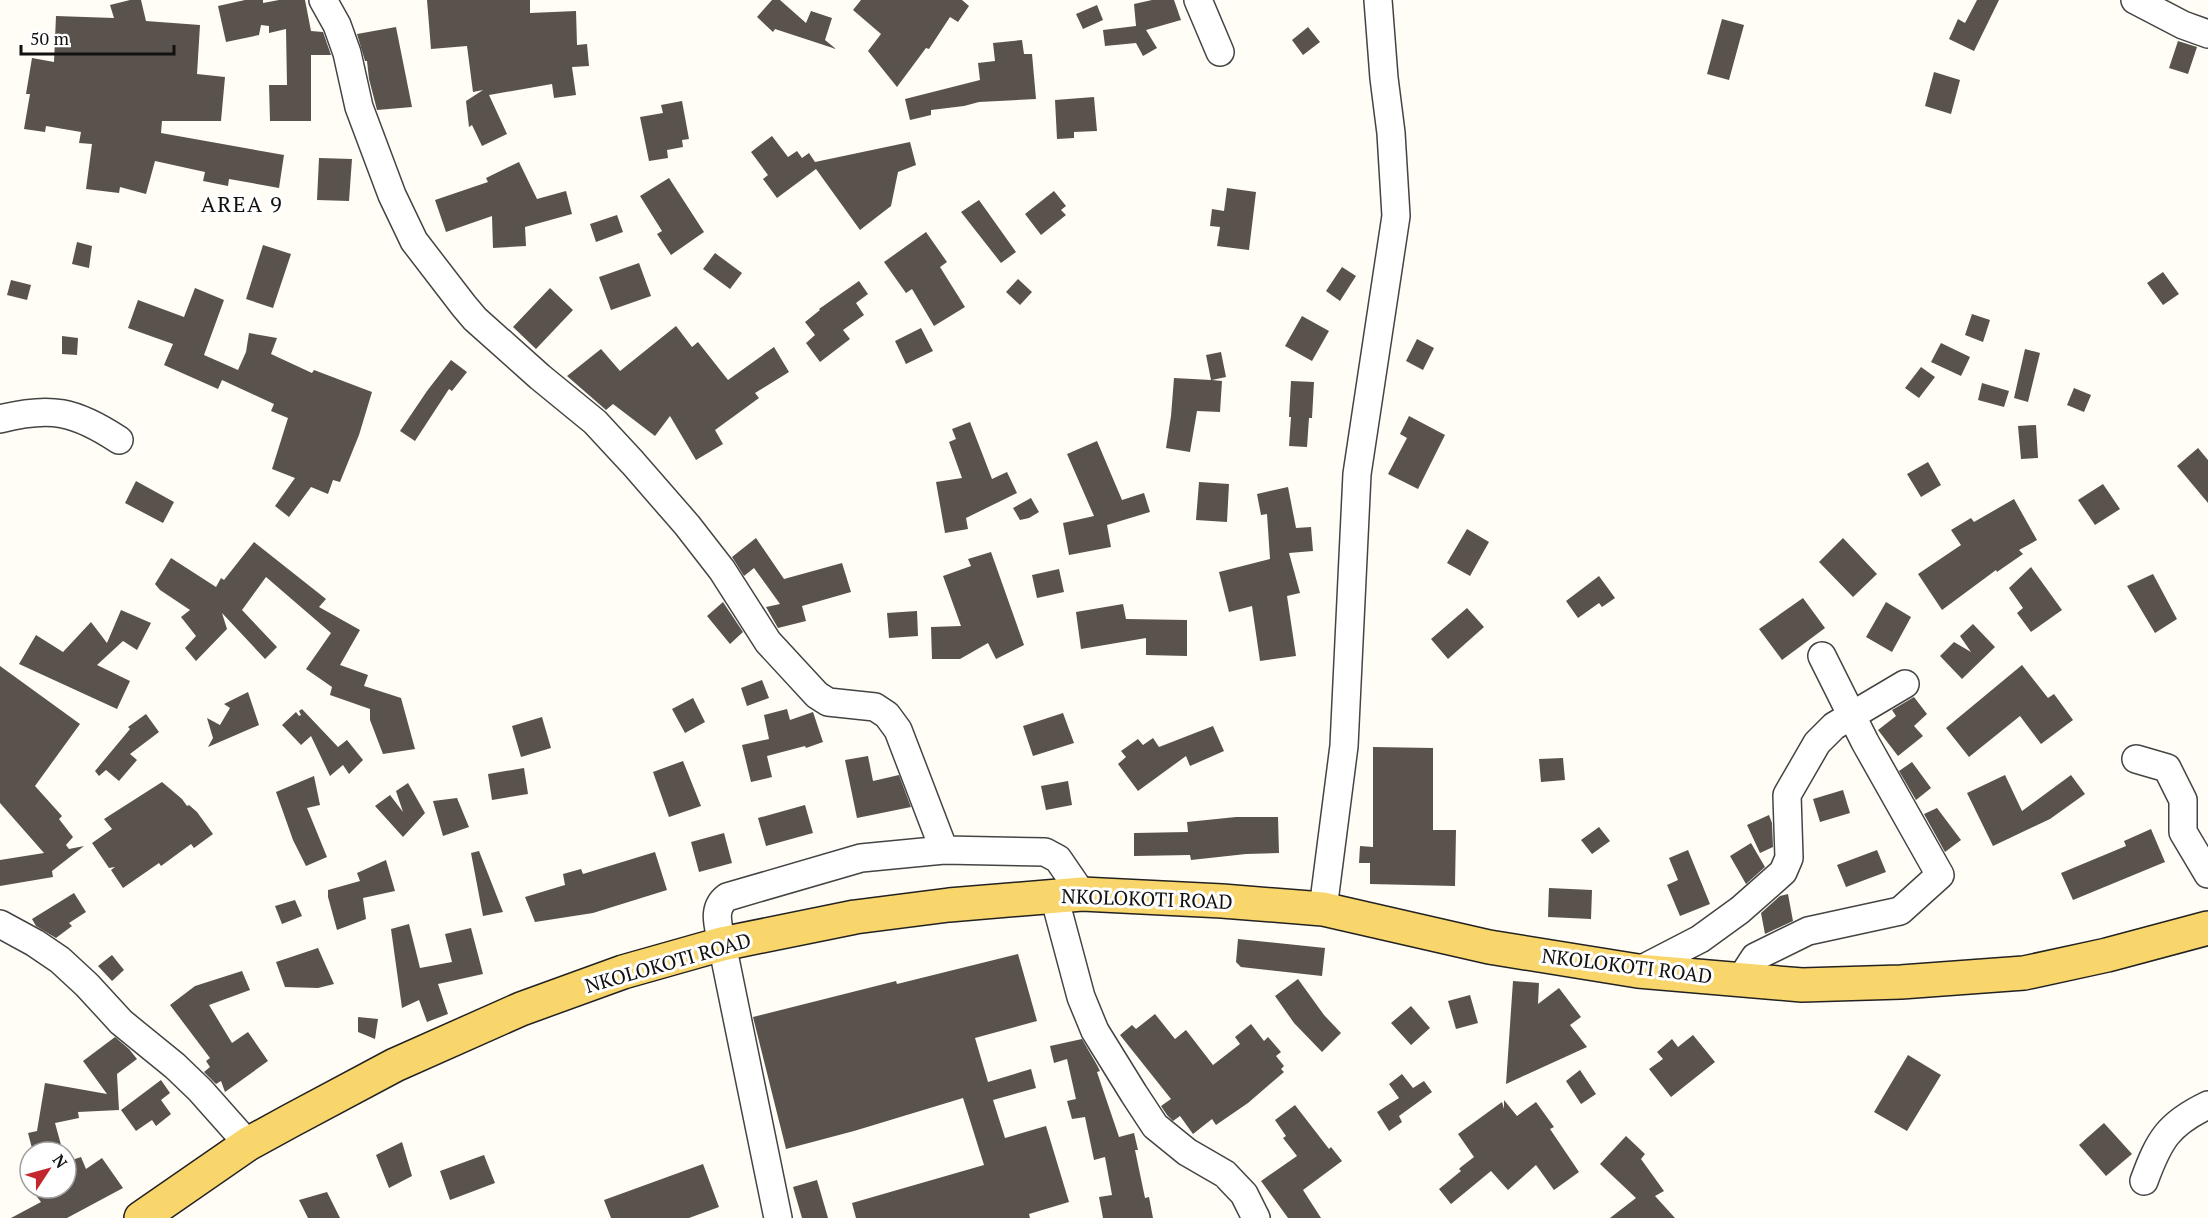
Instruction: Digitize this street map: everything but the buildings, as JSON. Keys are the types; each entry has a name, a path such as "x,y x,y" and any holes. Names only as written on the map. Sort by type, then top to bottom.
{"main road":[{"name":"NKOLOKOTI ROAD","path":"141,1218 248,1144 395,1065 522,1009 623,972 722,944 855,917 949,905 1068,895 1222,901 1323,909 1490,947 1638,971 1802,985 1901,982 2024,973 2107,955 2208,928"}],"street":[{"path":"323,0 337,25 347,53 363,118 392,195 414,241 475,319 595,422 633,463 687,525 722,570 768,642 817,695 828,702 875,707 887,715 898,730 944,850"},
{"path":"1198,0 1220,52"},
{"path":"1323,909 1344,746 1357,474 1396,216 1391,133 1378,0"},
{"path":"2135,0 2183,25 2208,34"},
{"path":"0,419 41,411 63,414 96,425 119,440"},
{"path":"1740,980 1755,957 1808,931 1900,911 1940,875 1852,716 1822,656"},
{"path":"1638,971 1700,939 1740,910 1783,872 1789,858 1787,795 1817,743 1834,726 1905,684"},
{"path":"2136,759 2167,768 2183,800 2183,832 2208,874"},
{"path":"778,1218 722,944 716,911 720,902 727,897 861,858 944,850 1045,852 1058,859 1068,895 1081,998 1095,1031 1155,1126 1187,1152 1225,1174 1244,1194 1256,1218"},
{"path":"0,924 60,960 121,1022 200,1090 248,1144"},
{"path":"2144,1181 2155,1151 2163,1138 2192,1112 2208,1105"}],"district":[{"name":"AREA 9","path":"242,204"}]}
